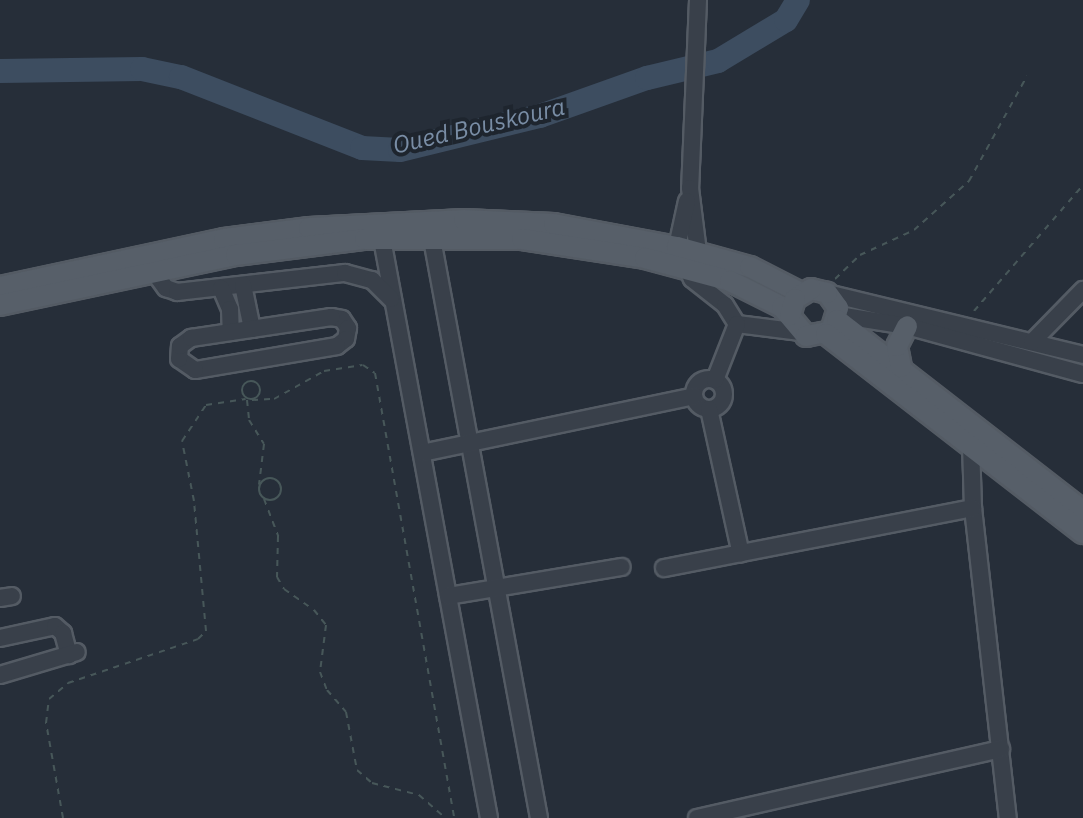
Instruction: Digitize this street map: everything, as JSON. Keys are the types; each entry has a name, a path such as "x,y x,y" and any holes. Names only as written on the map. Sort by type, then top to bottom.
{"main road":[{"path":"0,287 148,262 309,228 464,220 554,224 686,256 730,281 813,337 834,323"},
{"path":"0,305 148,262 382,239 556,242 686,256 750,267 801,293 825,292 834,323 971,444 1083,533"},
{"path":"795,324 801,293"},
{"path":"834,323 901,367 1083,511"},
{"path":"901,367 897,346 907,326"}],"street":[{"path":"698,0 686,256 737,324"},
{"path":"382,239 489,818"},
{"path":"432,239 539,818"},
{"path":"148,262 177,292 355,274 380,286 392,300"},
{"path":"243,285 242,330 249,360"},
{"path":"221,288 242,330"},
{"path":"1032,342 1083,290"},
{"path":"825,292 1083,355"},
{"path":"337,317 346,323 348,334 337,346 195,370 179,359 185,341 242,330 337,317"},
{"path":"834,323 907,326 1083,374"},
{"path":"737,324 795,324"},
{"path":"709,409 724,397 715,380 737,324"},
{"path":"694,396 700,382 715,380"},
{"path":"422,453 694,396"},
{"path":"694,396 709,409 741,554"},
{"path":"971,444 973,508 1008,818"},
{"path":"664,568 973,508"},
{"path":"448,596 622,567"},
{"path":"0,638 55,626 63,633 73,653 0,675"},
{"path":"697,818 1001,749"}],"path":[{"path":"825,292 860,255 914,230 969,181 1027,76"},
{"path":"965,326 1083,185"},
{"path":"63,818 46,723 49,699 68,683 198,639 206,631 194,501 182,441 206,405 274,399 324,371 363,365 375,373 454,818"},
{"path":"249,399 261,393 252,381 242,388 249,399 249,420 264,444 259,485 276,523 277,577 284,589 314,610 326,625 320,672 350,722 350,751 357,770 372,783 419,795 445,818"},
{"path":"259,485 271,478 281,488 278,497 264,499"}],"waterway":[{"name":"Oued Bouskoura","path":"0,71 142,69 181,77 362,148 400,150 540,116 647,78 718,61 786,20 798,0"}]}
